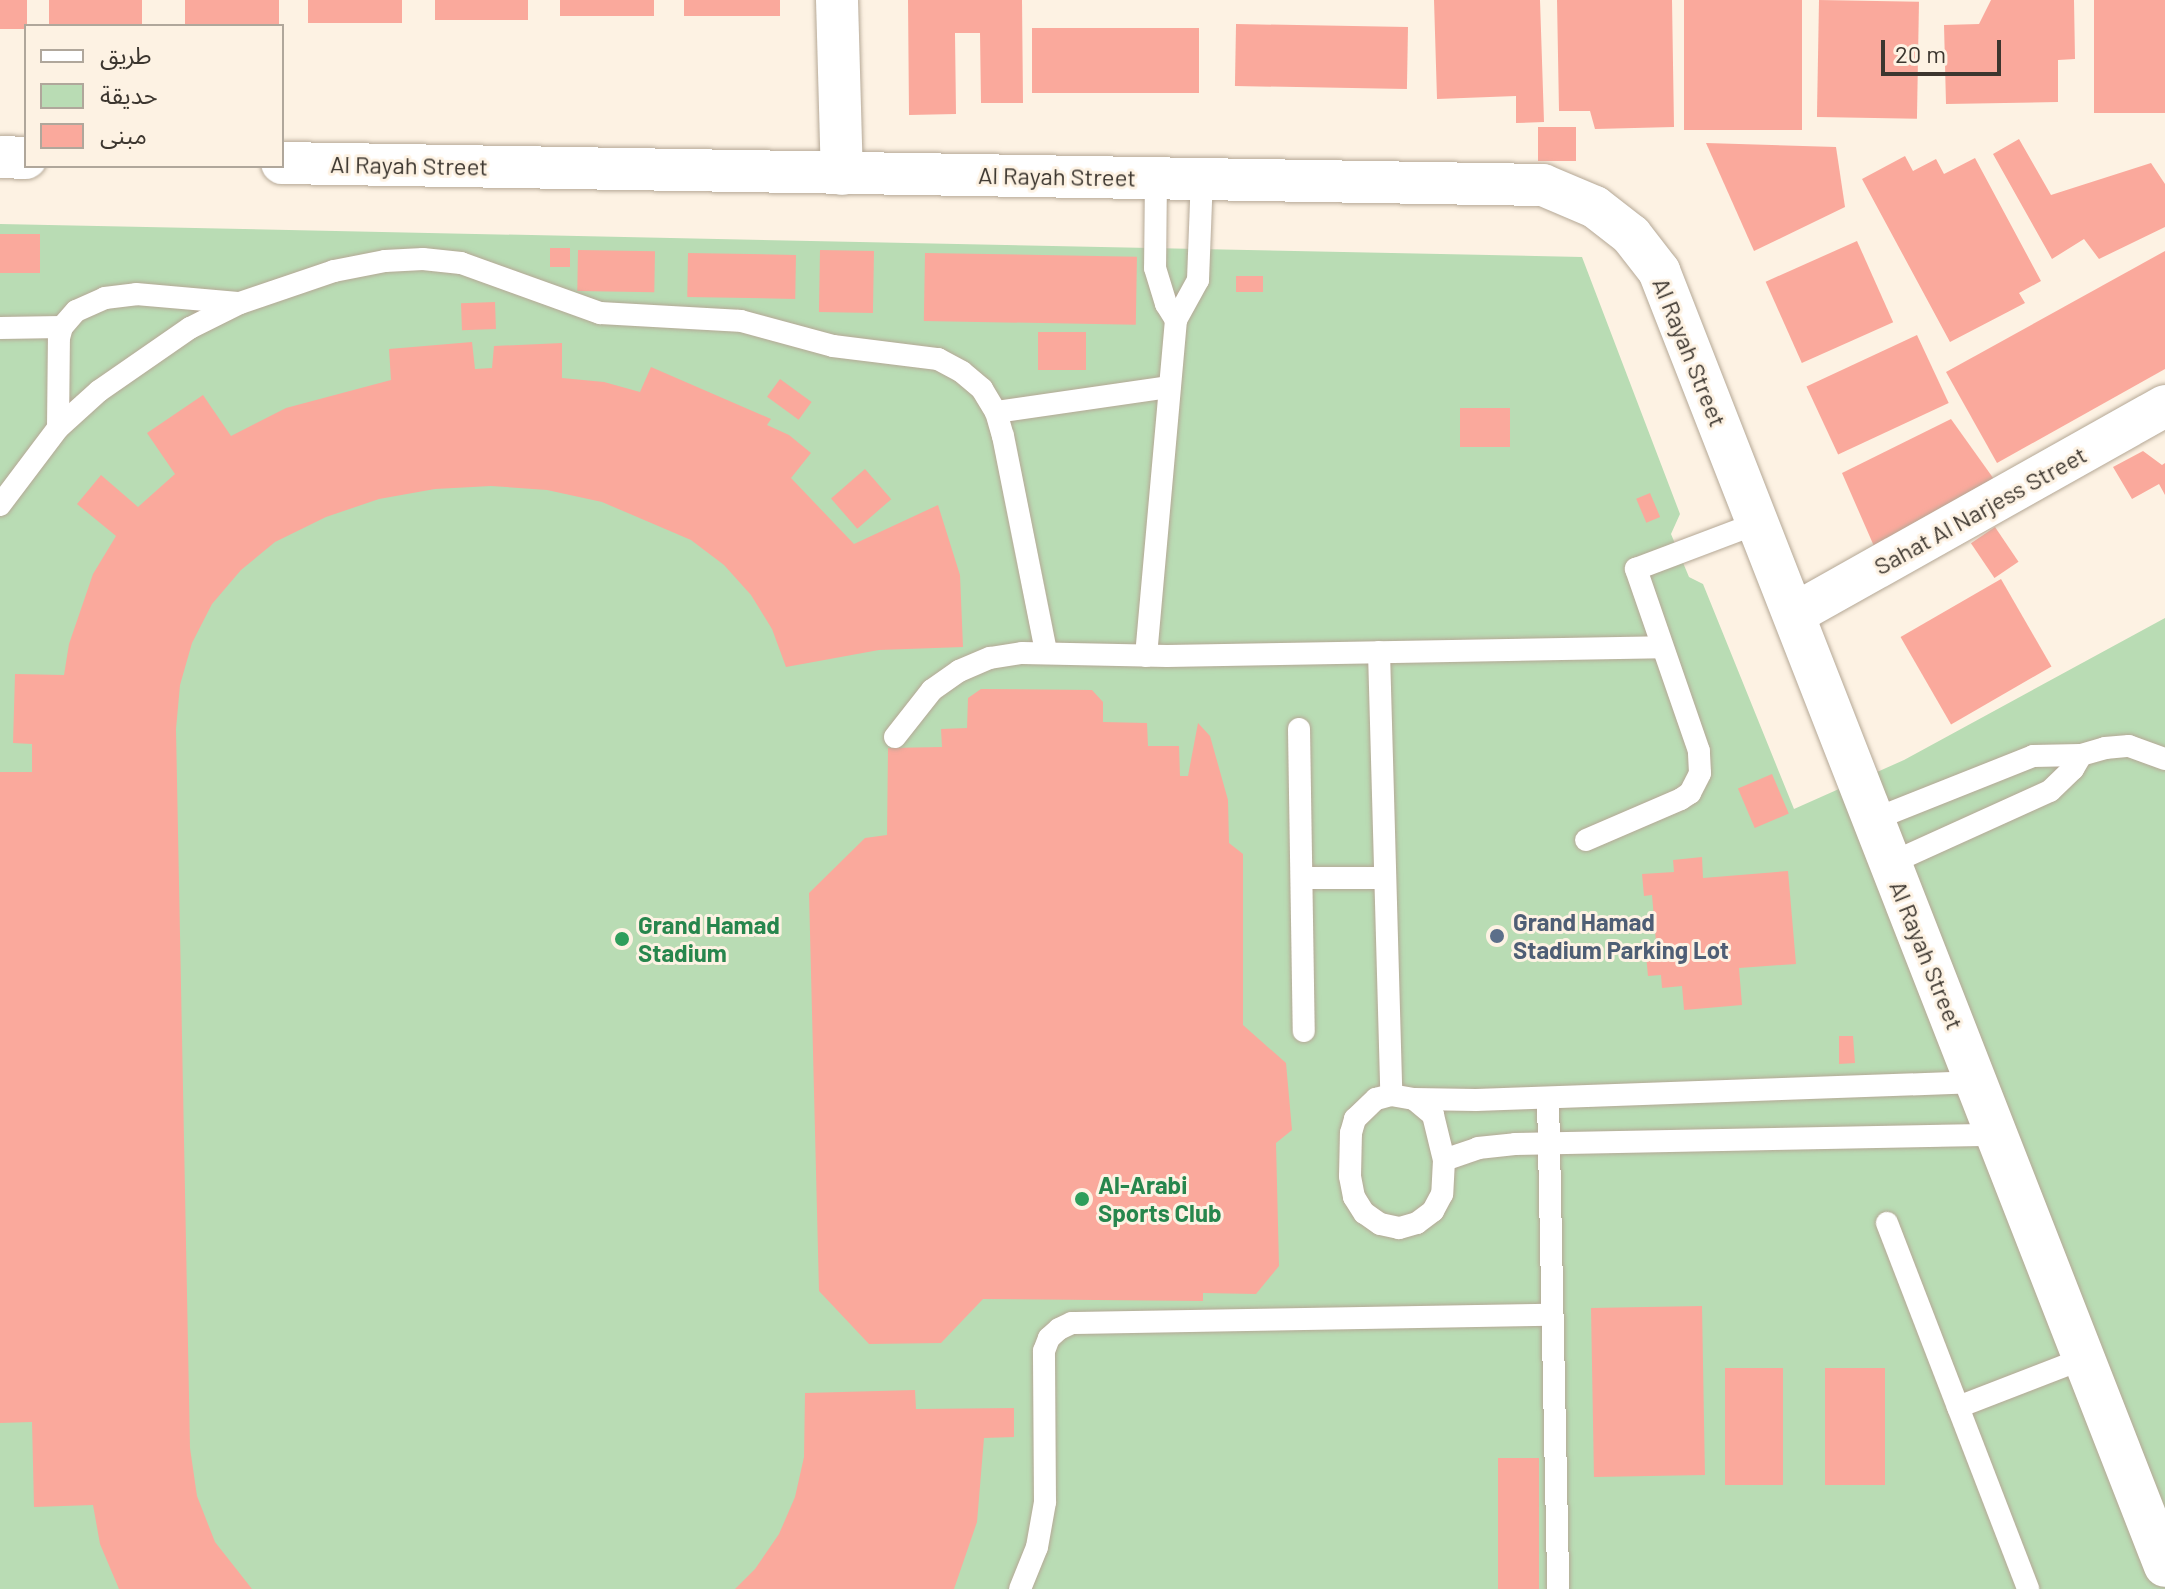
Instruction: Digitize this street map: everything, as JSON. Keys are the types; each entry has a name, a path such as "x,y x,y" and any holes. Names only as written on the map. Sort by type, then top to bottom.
{"street":[{"path":"837,0 842,174"},
{"path":"0,157 24,158"},
{"name":"Al Rayah Street","path":"284,163 1543,185 1595,207 1631,235 1659,271 1796,613 2165,1566"},
{"name":"Sahat Al Narjess Street","path":"1796,613 2165,406"}],"lane":[{"path":"1156,177 1155,268 1166,304 1176,320"},
{"path":"1146,656 1176,320 1198,280 1202,178"},
{"path":"0,505 58,428 144,358 190,328 286,285 385,261 423,259 461,263 600,313 741,321 833,346 938,359 962,372 982,389 996,412 1046,651"},
{"path":"58,428 57,350 62,327 76,311 121,295 152,294 240,303"},
{"path":"0,328 62,327"},
{"path":"996,412 1169,387"},
{"path":"1586,840 1681,799 1690,793 1700,773 1699,751 1636,569 1758,523"},
{"path":"895,737 932,690 959,671 990,658 1046,651 1146,656 1662,647"},
{"path":"1379,652 1391,1095"},
{"path":"1299,729 1304,1031"},
{"path":"1875,819 2017,759 2049,754 2081,755 2105,748 2129,746 2165,759"},
{"path":"1891,863 2050,791 2081,755"},
{"path":"1303,878 1385,878"},
{"path":"1414,1099 1433,1115 1444,1160 1442,1194 1433,1211 1417,1223 1399,1228 1380,1224 1364,1213 1354,1197 1350,1176 1351,1133 1364,1108 1391,1095 1414,1099 1548,1098 1978,1082"},
{"path":"1548,1098 1558,1589"},
{"path":"1444,1160 1497,1145 1997,1135"},
{"path":"1887,1223 2028,1589"},
{"path":"1020,1589 1037,1547 1045,1502 1044,1351 1049,1338 1059,1329 1072,1323 1552,1315"},
{"path":"1958,1407 2085,1358"}],"green space":[{"name":"Al-Arabi Sports Club","path":"0,224 1582,257 1680,514 1671,534 1689,577 1703,584 1794,809 1904,760 2165,618 2165,1589 0,1589"}],"building":[{"path":"0,0 27,0 27,24 24,24 24,29 0,29"},
{"path":"49,0 142,0 142,24 49,24"},
{"path":"185,0 279,0 279,24 185,24"},
{"path":"308,0 402,0 402,23 308,23"},
{"path":"435,0 528,0 528,20 435,20"},
{"path":"560,0 654,0 654,16 560,16"},
{"path":"684,0 780,0 780,16 684,16"},
{"path":"908,0 1022,0 1023,103 981,103 980,33 955,33 956,114 909,115"},
{"path":"1434,0 1540,0 1544,122 1516,123 1516,96 1437,99"},
{"path":"1557,0 1672,0 1674,127 1595,129 1590,111 1559,111"},
{"path":"1684,0 1802,0 1802,130 1684,130"},
{"path":"1819,0 1919,2 1917,119 1817,117"},
{"path":"1991,0 2074,0 2075,59 2058,60 2058,102 1946,104 1944,25 1979,24"},
{"path":"2094,0 2165,0 2165,113 2094,113"},
{"path":"1236,24 1408,27 1407,89 1235,86"},
{"path":"1032,28 1199,28 1199,93 1032,93"},
{"path":"1538,127 1576,127 1576,161 1538,161"},
{"path":"2019,139 2051,195 2151,163 2165,184 2165,227 2099,259 2084,239 2052,259 1993,154"},
{"path":"1706,143 1836,147 1845,207 1754,251"},
{"path":"1905,156 1913,171 1936,159 1944,174 1975,158 2041,281 2019,293 2025,303 1950,342 1862,179"},
{"path":"0,234 40,234 40,273 0,273"},
{"path":"1857,241 1893,322 1802,363 1766,282"},
{"path":"550,248 570,248 570,267 550,267"},
{"path":"578,250 655,251 654,292 577,291"},
{"path":"820,250 874,251 873,313 819,312"},
{"path":"2165,251 2165,369 1997,463 1946,372"},
{"path":"688,253 796,255 795,299 687,297"},
{"path":"925,253 1137,257 1136,325 924,321"},
{"path":"1236,276 1263,276 1263,292 1236,292"},
{"path":"495,302 496,329 462,330 461,303"},
{"path":"1038,332 1086,332 1086,370 1038,370"},
{"path":"1917,335 1949,403 1838,455 1806,387"},
{"path":"472,342 475,369 492,368 494,346 562,343 562,378 604,382 640,392 651,367 771,419 767,425 789,435 811,453 791,478 854,544 938,505 960,575 963,647 879,650 786,667 772,629 751,595 724,565 691,540 602,502 547,490 491,486 435,489 379,499 326,517 275,542 241,570 212,604 192,643 180,685 176,729 190,1448 197,1496 215,1542 252,1589 119,1589 100,1544 93,1505 34,1507 32,1422 0,1423 0,772 32,772 32,744 13,743 15,674 64,675 69,644 93,574 116,536 77,504 101,475 138,507 175,474 147,433 203,395 231,436 286,408 391,380 389,349"},
{"path":"780,379 812,402 799,420 767,397"},
{"path":"1460,408 1510,408 1510,447 1460,447"},
{"path":"1951,419 2001,489 1877,553 1842,473"},
{"path":"2143,451 2162,465 2165,463 2165,495 2159,484 2132,499 2113,467"},
{"path":"865,469 891,499 857,529 831,499"},
{"path":"1650,493 1660,517 1646,523 1636,499"},
{"path":"1995,527 2018,562 1994,578 1971,543"},
{"path":"2001,579 2052,666 1951,724 1901,637"},
{"path":"981,689 1092,690 1103,702 1103,722 1147,723 1148,746 1179,746 1180,776 1188,776 1198,723 1210,736 1228,800 1229,843 1243,854 1243,1025 1286,1063 1292,1130 1276,1143 1279,1266 1256,1294 1203,1293 1203,1301 983,1299 941,1343 869,1344 819,1291 809,893 865,838 887,835 888,748 942,747 941,729 967,728 968,698"},
{"path":"1772,774 1789,814 1755,828 1738,788"},
{"path":"1702,857 1703,878 1788,871 1796,964 1739,968 1742,1005 1684,1010 1682,986 1662,988 1661,975 1648,976 1646,955 1657,954 1652,895 1644,896 1642,874 1674,872 1673,860"},
{"path":"1839,1036 1853,1036 1855,1063 1839,1064"},
{"path":"1702,1306 1705,1475 1594,1477 1591,1308"},
{"path":"1725,1368 1783,1368 1783,1485 1725,1485"},
{"path":"1825,1368 1885,1368 1885,1485 1825,1485"},
{"path":"915,1390 916,1409 1014,1408 1014,1437 984,1438 977,1522 954,1589 735,1589 755,1569 779,1534 795,1497 804,1457 805,1393"},
{"path":"1498,1458 1539,1458 1539,1589 1498,1589"}],"place":[{"name":"Grand Hamad Stadium Parking Lot","path":"1497,936"},
{"name":"Grand Hamad Stadium","path":"622,939"},
{"name":"Al-Arabi Sports Club","path":"1082,1199"}]}
